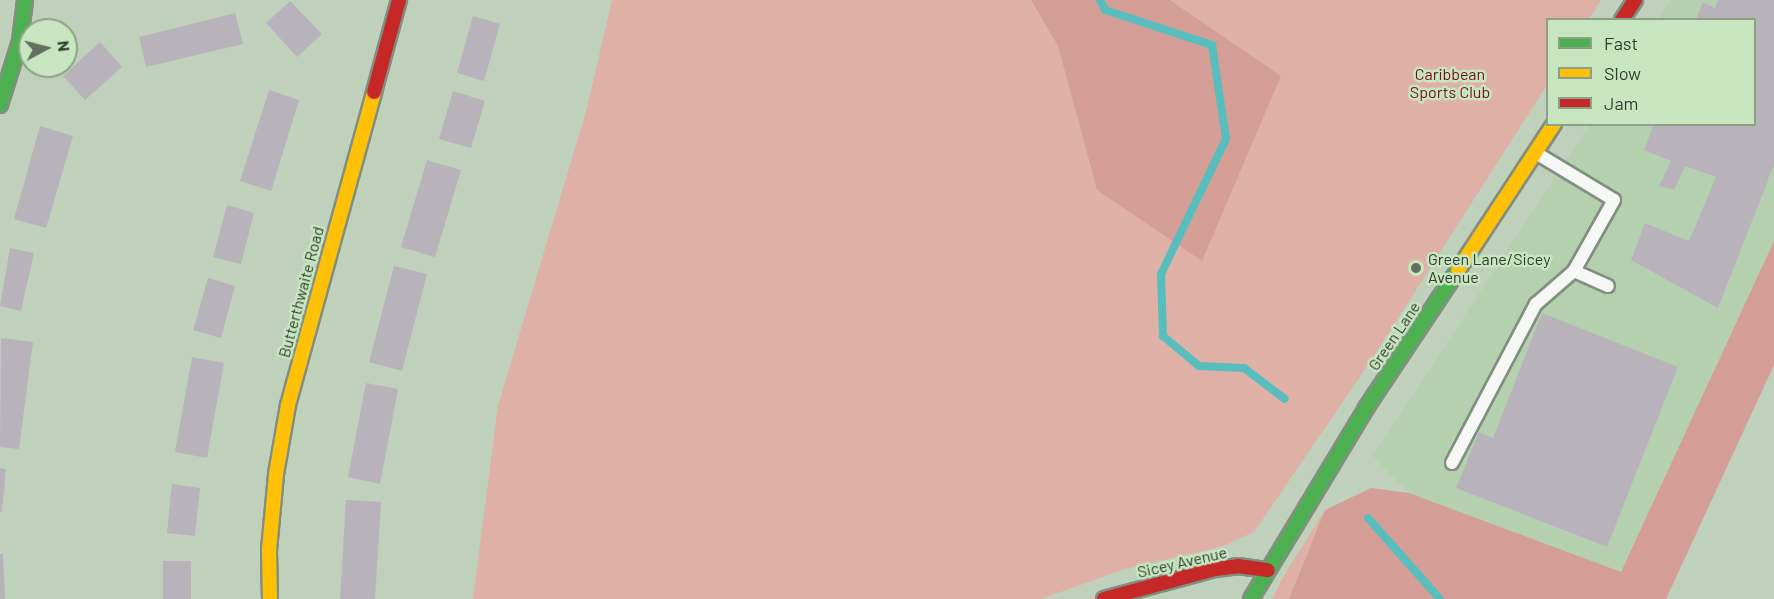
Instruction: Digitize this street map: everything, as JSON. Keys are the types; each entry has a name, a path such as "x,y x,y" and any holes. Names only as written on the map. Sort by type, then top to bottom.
{"street":[{"path":"0,105 20,41 25,0"},
{"name":"Butterthwaite Road","path":"270,599 269,550 275,485 288,405 399,0"},
{"path":"1623,18 1635,0"},
{"name":"Green Lane","path":"1251,599 1366,408 1553,126"},
{"name":"Sicey Avenue","path":"1104,599 1215,569 1238,566 1268,570"}],"lane":[{"path":"1452,463 1536,304 1574,271 1614,200 1535,153"},
{"path":"1574,271 1608,286"}],"shaded area":[{"path":"1031,0 1170,0 1281,76 1202,261 1097,190 1058,46"},
{"path":"1670,0 1774,0 1774,241 1621,573 1409,493 1373,456 1588,126 1756,126 1756,18 1659,18"},
{"path":"1774,241 1774,365 1666,599 1289,599 1325,510 1371,488 1409,493 1621,572"}],"green space":[{"name":"Caribbean Sports Club","path":"612,0 1031,0 1058,46 1097,190 1281,76 1170,0 1601,0 1590,18 1546,18 1546,87 1370,362 1254,532 1221,547 1125,569 1041,599 473,599 498,406 587,108"},
{"path":"1325,510 1289,599 1272,599 1286,572"}],"building":[{"path":"1718,0 1774,0 1774,165 1718,308 1631,260 1645,223 1689,241 1716,177 1685,166 1674,190 1659,186 1671,161 1644,150 1653,126 1756,126 1756,18 1697,18 1703,2 1715,8"},
{"path":"290,1 322,34 297,57 266,23"},
{"path":"235,13 243,44 146,67 139,37"},
{"path":"473,16 500,24 484,81 457,73"},
{"path":"100,42 122,67 85,100 65,78 78,78 78,62"},
{"path":"269,90 299,100 271,191 240,181"},
{"path":"453,91 485,101 471,148 439,139"},
{"path":"40,126 73,136 46,228 14,219"},
{"path":"427,160 461,170 435,257 401,247"},
{"path":"227,205 254,213 241,264 213,257"},
{"path":"10,248 34,253 21,311 0,306"},
{"path":"394,266 427,274 402,371 369,362"},
{"path":"208,278 235,286 221,338 193,330"},
{"path":"1542,313 1678,367 1607,547 1456,488 1479,432 1493,438"},
{"path":"1,338 33,342 19,449 0,447"},
{"path":"192,357 224,363 207,458 175,452"},
{"path":"366,383 398,389 380,484 348,477"},
{"path":"0,468 6,469 2,512 0,512"},
{"path":"172,484 200,488 195,536 167,533"},
{"path":"346,500 381,502 375,599 340,599"},
{"path":"0,554 3,554 5,599 0,599"},
{"path":"163,561 191,561 191,599 163,599"}],"waterway":[{"path":"1100,0 1105,10 1212,45 1226,139 1161,274 1163,336 1199,366 1244,368 1285,399"},
{"path":"1368,518 1440,599"}],"traffic: fast":[{"path":"0,105 20,41 25,0"},
{"path":"1251,599 1366,408 1458,270"}],"traffic: slow":[{"path":"270,599 269,550 276,474 288,405 374,92"},
{"path":"1458,270 1553,126"}],"traffic: jam":[{"path":"374,92 399,0"},
{"path":"1623,18 1635,0"},
{"path":"1104,599 1215,569 1238,566 1268,570"}],"place":[{"name":"Green Lane/Sicey Avenue","path":"1416,268"}]}
